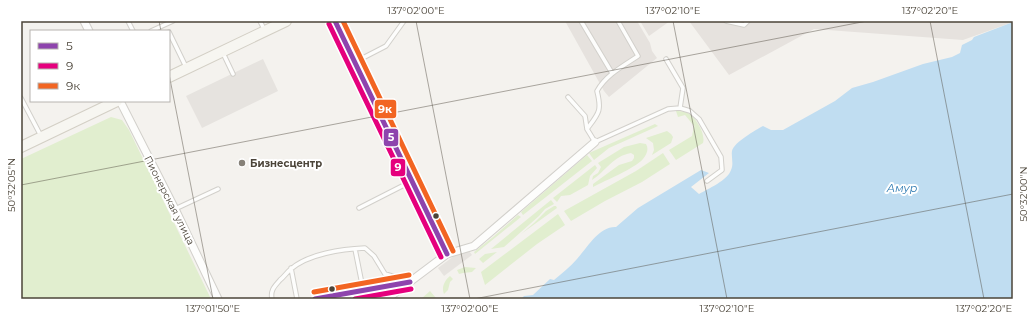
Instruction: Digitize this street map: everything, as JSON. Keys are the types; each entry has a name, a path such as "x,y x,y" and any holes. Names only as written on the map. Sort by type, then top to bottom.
{"main road":[{"path":"170,77 286,21"},
{"path":"21,147 117,102"}],"street":[{"path":"335,21 447,254"},
{"name":"Пионерская улица","path":"120,102 175,209 218,299"},
{"path":"387,299 447,254 474,246 595,142"}],"lane":[{"path":"128,21 132,30"},
{"path":"153,30 173,21"},
{"path":"260,21 265,32"},
{"path":"355,62 386,46 404,21"},
{"path":"581,21 612,73"},
{"path":"587,129 597,116 600,105 597,91 601,84 612,73 638,56 618,21"},
{"path":"726,21 744,25 748,21"},
{"path":"165,24 168,30"},
{"path":"170,33 187,69"},
{"path":"222,52 233,74"},
{"path":"666,59 683,88 680,108"},
{"path":"568,97 585,116 587,129 595,142 618,133 668,109 680,108 690,111 699,119 722,157 722,170 707,181"},
{"path":"21,98 41,137"},
{"path":"359,208 412,181"},
{"path":"175,209 218,189"},
{"path":"355,248 365,299"},
{"path":"272,299 273,289 291,268 307,259 321,254 355,248 364,248 374,256 385,274 410,282"},
{"path":"291,268 297,299"},
{"path":"315,299 363,289 410,282"}],"shaded area":[{"path":"565,21 637,21 657,58 609,97 604,91"},
{"path":"640,21 670,21 649,36"},
{"path":"689,21 1013,22 963,40 814,29 729,75"},
{"path":"263,59 278,91 202,128 186,96"},
{"path":"466,247 472,255 444,276 438,268"}],"green space":[{"path":"676,111 686,112 693,117 699,125 704,139 703,143 676,160 669,150 692,136 694,126 685,115 678,117"},
{"path":"111,117 122,120 129,130 211,299 21,299 21,159"},
{"path":"655,124 658,126 609,148 594,160 589,153"},
{"path":"667,131 673,137 671,143 652,155 654,150 653,143 646,138"},
{"path":"640,143 646,144 647,150 643,159 639,163 593,187 593,184 619,165 632,161 634,155 631,153 619,157 592,180 593,176 598,173 601,167 598,163 624,147"},
{"path":"663,153 670,164 642,182 571,221 564,211 636,171"},
{"path":"587,155 592,161 523,215 521,212"},
{"path":"595,165 597,168 590,176 588,185 570,195 561,196 557,202 553,198"},
{"path":"551,200 554,204 545,209 504,247 491,249"},
{"path":"554,206 557,208 521,234 546,211"},
{"path":"558,214 565,225 537,244 485,285 481,272"},
{"path":"518,215 521,217 475,254 474,252"},
{"path":"497,252 483,263 479,259 485,254"},
{"path":"465,267 476,268 472,272 459,274 457,270"},
{"path":"450,276 453,279 450,282 448,290 444,294 444,284"},
{"path":"430,291 436,298 421,299"}],"water":[{"name":"Амур","path":"1013,22 1013,299 521,299 524,296 533,295 550,279 554,280 574,262 594,238 604,230 616,227 638,208 701,170 709,173 691,187 699,194 722,181 729,174 732,168 732,151 734,148 746,137 763,126 771,130 783,130 835,101 852,88 923,64 952,57 960,53 962,45 972,40 974,37"}],"transit line":[{"name":"5","path":"335,21 447,254"},
{"name":"9к","path":"343,21 453,251"},
{"name":"9","path":"329,24 441,257"},
{"name":"9к","path":"314,292 409,275"},
{"name":"5","path":"315,299 410,282"},
{"name":"9","path":"355,299 411,289"}],"place":[{"name":"Бизнесцентр","path":"242,163"}]}
